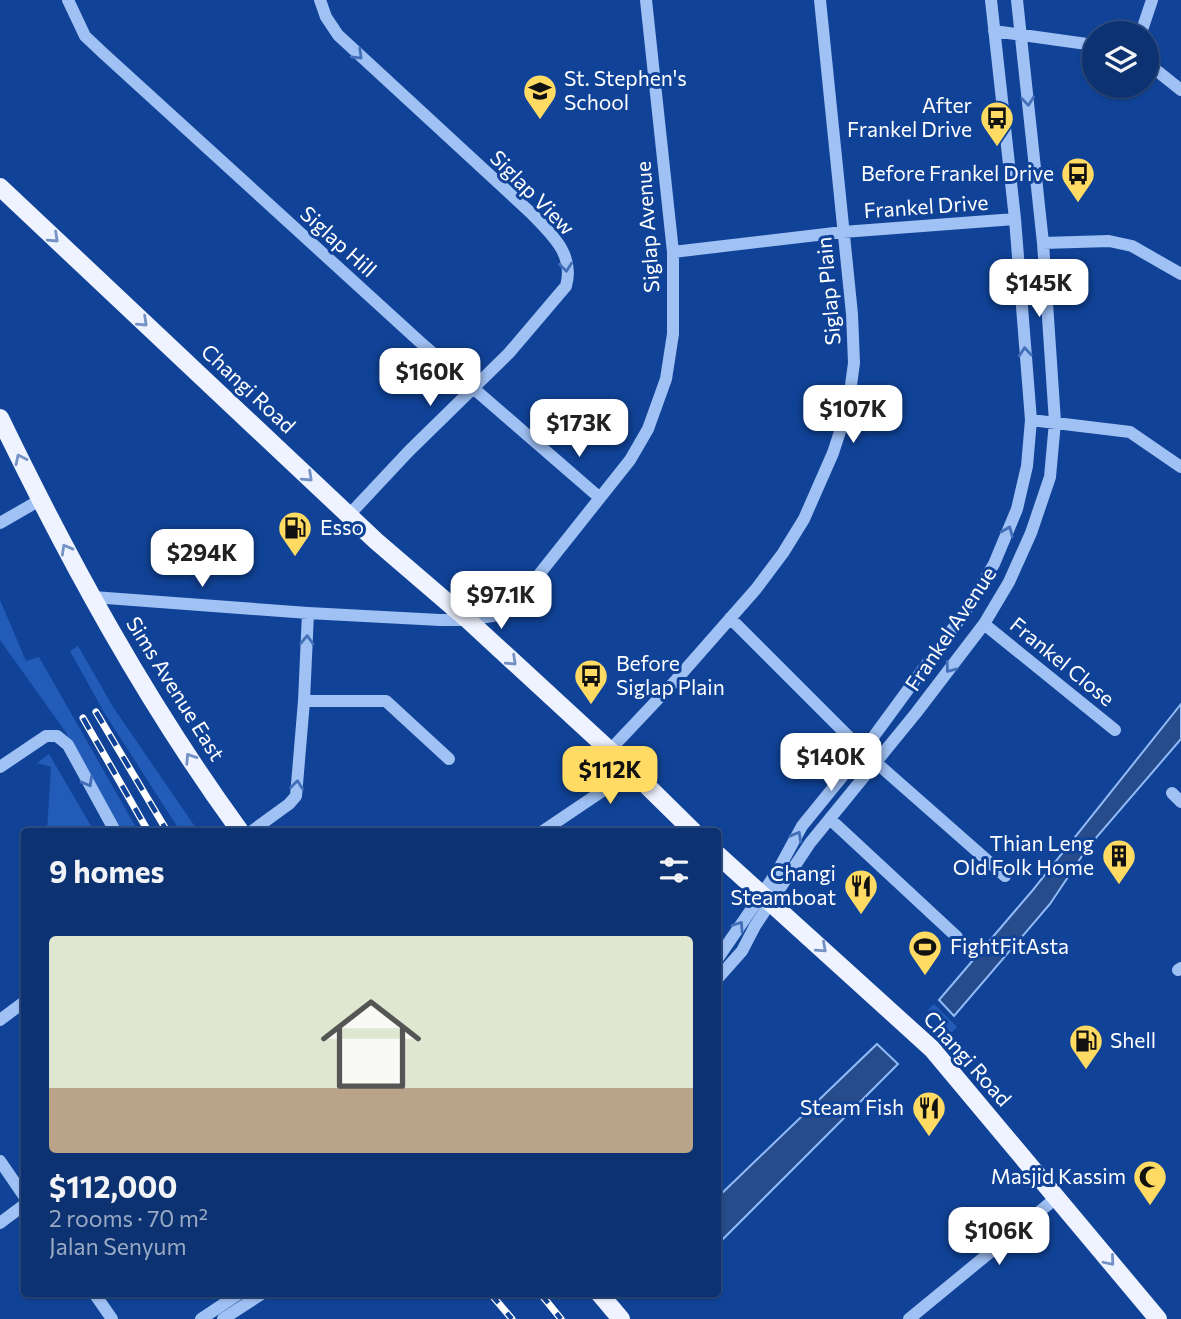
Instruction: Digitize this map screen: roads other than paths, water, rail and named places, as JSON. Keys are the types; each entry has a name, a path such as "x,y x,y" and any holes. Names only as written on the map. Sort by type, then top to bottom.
{"main road":[{"name":"Changi Road","path":"0,187 8,199 349,515 632,771 690,828"},
{"name":"Sims Avenue East","path":"0,418 40,500 148,694 238,828"},
{"name":"Changi Road","path":"721,858 932,1049 1158,1319"},
{"path":"602,1297 621,1319"}],"street":[{"name":"Siglap Hill","path":"68,0 85,36 94,45 474,390 600,498"},
{"name":"Siglap View","path":"320,0 326,17 338,35 531,213 558,243 564,253 569,275 566,286 509,354 409,451 349,515"},
{"name":"Siglap Avenue","path":"468,620 498,615 518,601 631,460 648,429 666,379 673,334 673,252 646,0"},
{"name":"Siglap Plain","path":"610,751 763,580 815,498 848,407 854,363 852,314 820,0"},
{"name":"Frankel Avenue","path":"767,899 802,826 863,751 965,612 995,564 1017,509 1027,466 1031,421 1015,219 991,0"},
{"name":"Frankel Avenue","path":"767,899 984,624 1009,582 1031,533 1050,477 1055,422 1043,243 1017,0"},
{"path":"1144,21 1152,0"},
{"path":"994,31 1082,43"},
{"path":"1159,72 1181,90"},
{"name":"Frankel Drive","path":"673,252 843,232 1015,219"},
{"path":"1043,243 1109,241 1132,246 1181,274"},
{"path":"1031,421 1130,432 1181,467"},
{"path":"0,523 40,500"},
{"path":"93,597 308,613 468,620"},
{"path":"256,828 296,796 308,613"},
{"path":"730,618 863,751 1005,876"},
{"name":"Frankel Close","path":"984,624 1115,730"},
{"path":"304,701 386,701 449,758"},
{"path":"0,767 46,736 57,736 68,745 113,828"},
{"path":"547,828 632,771"},
{"path":"831,820 957,937"},
{"path":"721,954 767,899"},
{"path":"721,975 742,951 767,899"},
{"path":"0,1020 21,1004"},
{"path":"0,1161 21,1192"},
{"path":"909,1319 1056,1198"},
{"path":"0,1223 21,1207"},
{"path":"97,1297 111,1319"},
{"path":"201,1319 234,1297"},
{"path":"223,1319 256,1297"}],"railway":[{"path":"96,712 165,828"},
{"path":"83,718 146,828"},
{"path":"493,1297 512,1319"},
{"path":"543,1297 561,1319"}],"place":[{"name":"St. Stephen's School","path":"540,121"},
{"name":"After Frankel Drive","path":"997,148"},
{"name":"Before Frankel Drive","path":"1078,204"},
{"name":"Esso","path":"295,558"},
{"name":"Before Siglap Plain","path":"591,706"},
{"name":"Thian Leng Old Folk Home","path":"1119,886"},
{"name":"Changi Steamboat","path":"861,916"},
{"name":"FightFitAsta","path":"925,977"},
{"name":"Shell","path":"1086,1071"},
{"name":"Steam Fish","path":"929,1138"},
{"name":"Masjid Kassim","path":"1150,1207"}]}
